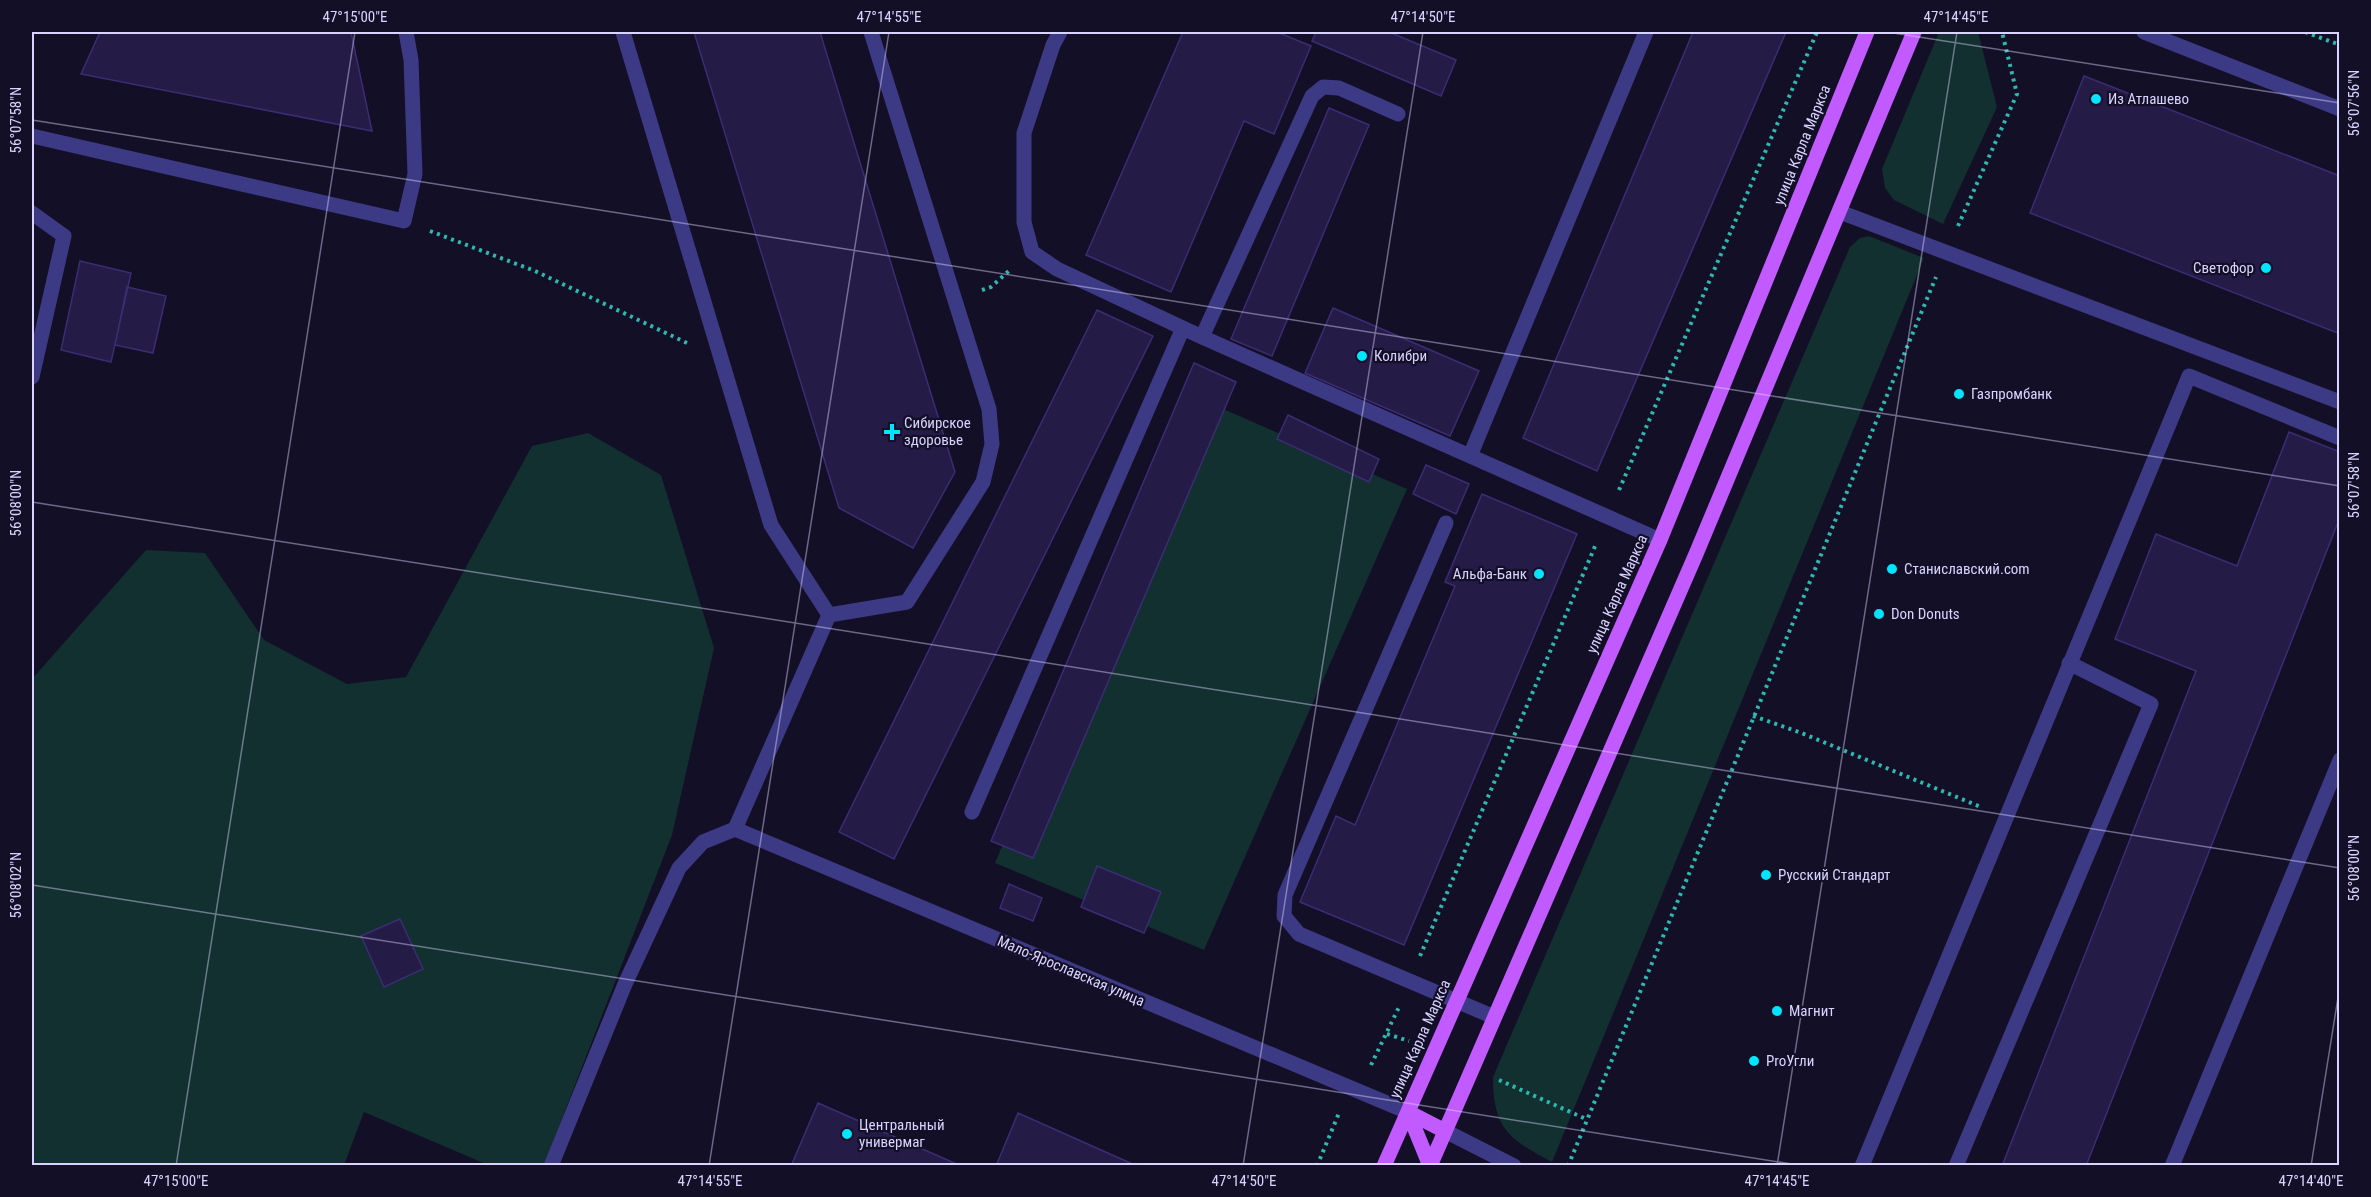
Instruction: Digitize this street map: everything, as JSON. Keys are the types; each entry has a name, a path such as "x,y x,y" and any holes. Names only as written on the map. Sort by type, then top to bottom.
{"main road":[{"name":"улица Карла Маркса","path":"1384,1166 1660,540 1868,32"},
{"path":"1408,1112 1430,1166 1696,554 1914,32"},
{"path":"1408,1112 1444,1131"}],"street":[{"path":"32,136 404,221 414,174 411,60 406,32"},
{"path":"622,32 771,525 828,615"},
{"path":"828,615 907,602 983,482 992,444 989,409 871,32"},
{"path":"1060,32 1053,45 1024,133 1024,222 1032,252 1057,269 1202,337 1660,540"},
{"path":"1470,456 1646,32"},
{"path":"2145,32 2340,110"},
{"path":"1202,337 1312,96 1323,87 1339,88 1398,114"},
{"path":"1839,212 2340,402"},
{"path":"32,213 64,236 32,377"},
{"path":"972,812 1183,328"},
{"path":"1862,1166 2189,376 2340,438"},
{"path":"1446,523 1285,895 1284,916 1299,934 1494,1017"},
{"path":"551,1166 624,984 679,868 703,842 735,829 828,615"},
{"path":"1956,1166 2151,704 2069,663"},
{"path":"2172,1166 2340,760"},
{"name":"Мало-Ярославская улица","path":"735,829 1408,1112"},
{"path":"1444,1131 1515,1166"}],"path":[{"path":"1370,1066 1387,1034 1817,32"},
{"path":"1570,1165 1586,1119 1946,253 2017,94 2002,32"},
{"path":"2305,32 2340,45"},
{"path":"404,221 535,271 722,360"},
{"path":"991,286 1011,268"},
{"path":"1754,716 1953,794 2006,818"},
{"path":"1387,1034 1416,1043"},
{"path":"1493,1077 1586,1119"},
{"path":"1317,1166 1341,1108"}],"green space":[{"path":"1939,32 1978,32 1997,107 1943,224 1894,200 1885,188 1882,169"},
{"path":"1869,236 1924,258 1552,1162 1514,1139 1506,1130 1496,1109 1493,1077 1850,247 1860,238"},
{"path":"1191,395 1407,489 1204,950 995,863"},
{"path":"588,433 661,475 714,648 672,835 544,1165 488,1165 364,1112 344,1165 32,1166 32,679 146,550 205,553 264,640 347,684 406,677 532,446"}],"building":[{"path":"100,32 351,32 372,131 81,74"},
{"path":"694,32 820,32 955,472 913,548 839,508"},
{"path":"1183,32 1277,32 1311,46 1274,134 1244,121 1171,292 1086,255"},
{"path":"1316,32 1389,32 1456,60 1441,96 1312,41"},
{"path":"1693,32 1786,32 1597,471 1523,438"},
{"path":"2084,76 2340,176 2340,334 2030,213"},
{"path":"1329,108 1369,125 1272,356 1231,339"},
{"path":"80,261 131,273 111,362 61,350"},
{"path":"127,287 166,296 153,353 115,345"},
{"path":"1333,308 1479,371 1450,436 1305,373"},
{"path":"1097,310 1153,336 894,859 839,832"},
{"path":"1194,363 1236,382 1033,858 991,841"},
{"path":"1288,415 1379,459 1369,482 1277,439"},
{"path":"2289,432 2340,452 2340,517 2086,1166 2002,1166 2196,671 2115,639 2156,534 2237,566"},
{"path":"1426,465 1469,484 1456,514 1413,494"},
{"path":"1482,494 1577,534 1404,945 1300,902 1336,816 1355,825 1455,586 1445,582"},
{"path":"1097,866 1161,892 1144,933 1081,907"},
{"path":"1009,884 1042,898 1033,921 1000,908"},
{"path":"400,919 423,969 384,987 361,936"},
{"name":"Центральный универмаг","path":"818,1103 961,1166 791,1166"},
{"path":"1018,1113 1137,1166 996,1166"}],"place":[{"name":"Из Атлашево","path":"2096,99"},
{"name":"Светофор","path":"2266,268"},
{"name":"Колибри","path":"1362,356"},
{"name":"Газпромбанк","path":"1959,394"},
{"name":"Сибирское здоровье","path":"892,432"},
{"name":"Станиславский.com","path":"1892,569"},
{"name":"Альфа-Банк","path":"1539,574"},
{"name":"Don Donuts","path":"1879,614"},
{"name":"Русский Стандарт","path":"1766,875"},
{"name":"Магнит","path":"1777,1011"},
{"name":"ProУгли","path":"1754,1061"},
{"name":"Центральный универмаг","path":"847,1134"}]}
